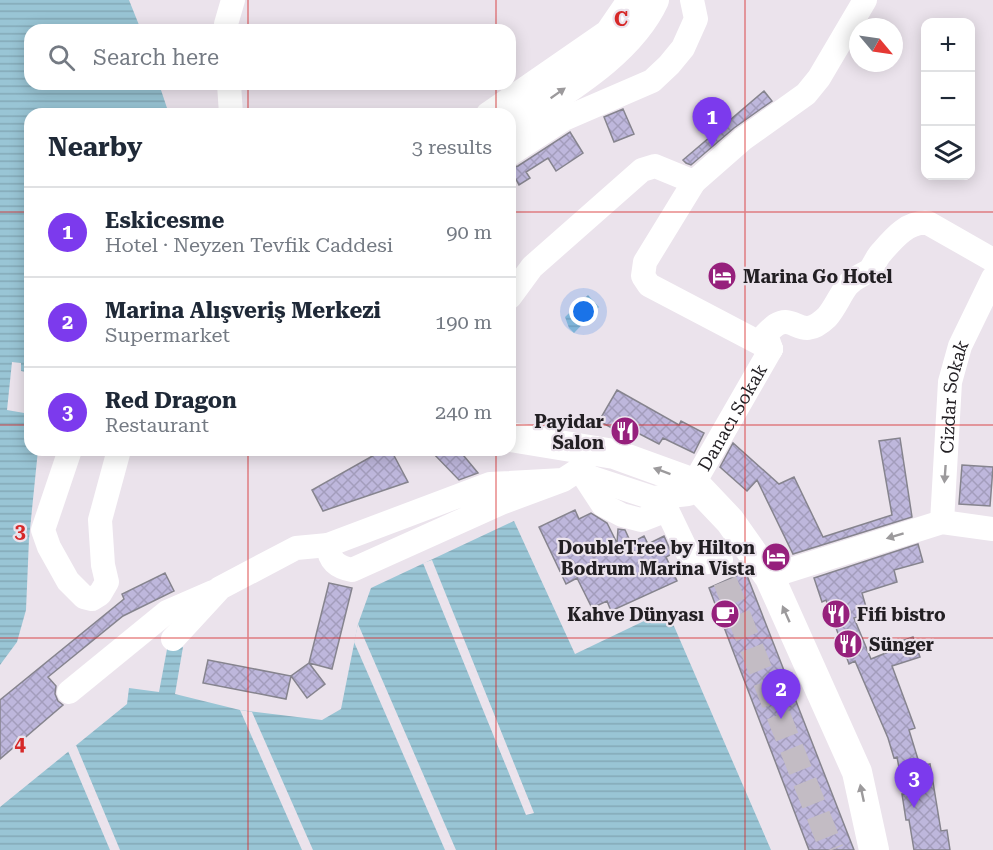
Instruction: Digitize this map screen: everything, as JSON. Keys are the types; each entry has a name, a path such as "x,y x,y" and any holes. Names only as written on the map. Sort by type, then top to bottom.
{"main road":[{"path":"516,123 605,60 632,33 654,0"},
{"path":"516,441 576,467 614,454 694,484 730,521 770,578 857,772 874,850"}],"street":[{"path":"226,24 233,0"},
{"path":"497,108 607,32 629,0"},
{"path":"516,150 564,119 652,81 683,48 696,19 692,0"},
{"path":"771,350 649,285 643,276 645,262 694,182 743,139 806,94 819,78 865,0"},
{"path":"230,90 231,108"},
{"path":"516,289 532,267 642,170 656,166 694,182"},
{"name":"Danacı Sokak","path":"694,484 771,350 766,334 776,325 783,323 791,323 804,329 817,326 830,314 847,285 872,267 879,255 906,227 917,222 928,223 993,260"},
{"name":"Cizdar Sokak","path":"942,522 950,382 960,346 993,278"},
{"path":"68,456 43,530 49,548 68,581 84,597 92,599 100,594 107,582 103,565 100,520 117,456"},
{"path":"69,692 167,612 220,588 296,548 328,545 329,555 339,567 352,570 501,504 576,467 603,505 622,515 641,520 667,510 693,564 730,564"},
{"path":"770,578 942,522 993,529"},
{"path":"173,639 220,588"}],"water":[{"path":"0,0 129,0 139,24 24,24 24,90 161,90 167,108 24,108 24,372 21,371 21,363 12,362 7,410 24,413 24,456 37,456 29,539 26,610 17,642 0,665"},
{"path":"588,295 599,307 574,333 569,328 565,317"},
{"path":"514,521 575,654 667,610 771,850 0,850 0,807 127,704 129,688 159,692 168,644 183,647 175,694 240,710 322,720 341,709 358,624 371,588"}],"pier":[{"path":"432,560 534,813 526,815 423,563"},
{"path":"358,624 456,850 445,850 354,642"},
{"path":"240,710 252,712 313,850 302,850"},
{"path":"76,745 120,850 110,850 68,751"}],"building":[{"path":"764,91 772,101 734,128 691,165 683,160"},
{"path":"623,109 634,134 614,142 604,117"},
{"path":"570,132 583,153 556,171 548,158 526,172 530,178 519,185 516,179 516,166"},
{"path":"617,390 679,425 681,421 704,433 694,453 663,438 659,444 634,431 630,438 599,421"},
{"path":"900,438 912,517 793,554 757,480 747,491 720,467 733,443 779,484 794,477 823,537 892,515 879,441"},
{"path":"372,456 394,456 408,482 323,511 312,490"},
{"path":"436,456 464,456 478,473 459,480"},
{"path":"962,465 993,467 990,506 959,504"},
{"path":"575,510 579,519 591,513 607,523 617,543 618,529 625,530 631,543 644,536 648,544 664,536 672,554 666,557 677,581 611,611 607,601 592,608 577,578 566,584 539,527"},
{"path":"918,544 923,562 894,570 897,582 862,593 868,614 854,618 871,659 898,648 896,643 913,637 920,657 892,666 915,728 909,730 920,766 930,764 941,831 947,830 950,850 914,850 909,820 906,820 897,757 894,758 888,738 855,661 849,664 826,600 822,602 814,578"},
{"path":"745,572 854,850 809,850 709,588"},
{"path":"165,573 174,591 123,616 48,677 56,686 55,694 63,705 0,759 0,700 124,599 122,594"},
{"path":"329,583 352,588 332,669 309,663"},
{"path":"208,660 291,676 286,699 203,683"},
{"path":"309,663 325,684 307,698 291,676"}],"tunnel":[{"path":"725,581 832,850"}],"place":[{"name":"Eskicesme","path":"712,147"},
{"name":"Marina Go Hotel","path":"722,276"},
{"name":"Payidar Salon","path":"625,431"},
{"name":"DoubleTree by Hilton Bodrum Marina Vista","path":"776,557"},
{"name":"Kahve Dünyası","path":"725,614"},
{"name":"Fifi bistro","path":"836,614"},
{"name":"Sünger","path":"848,644"},
{"name":"Marina Alışveriş Merkezi","path":"781,719"},
{"name":"Red Dragon","path":"914,808"}]}
